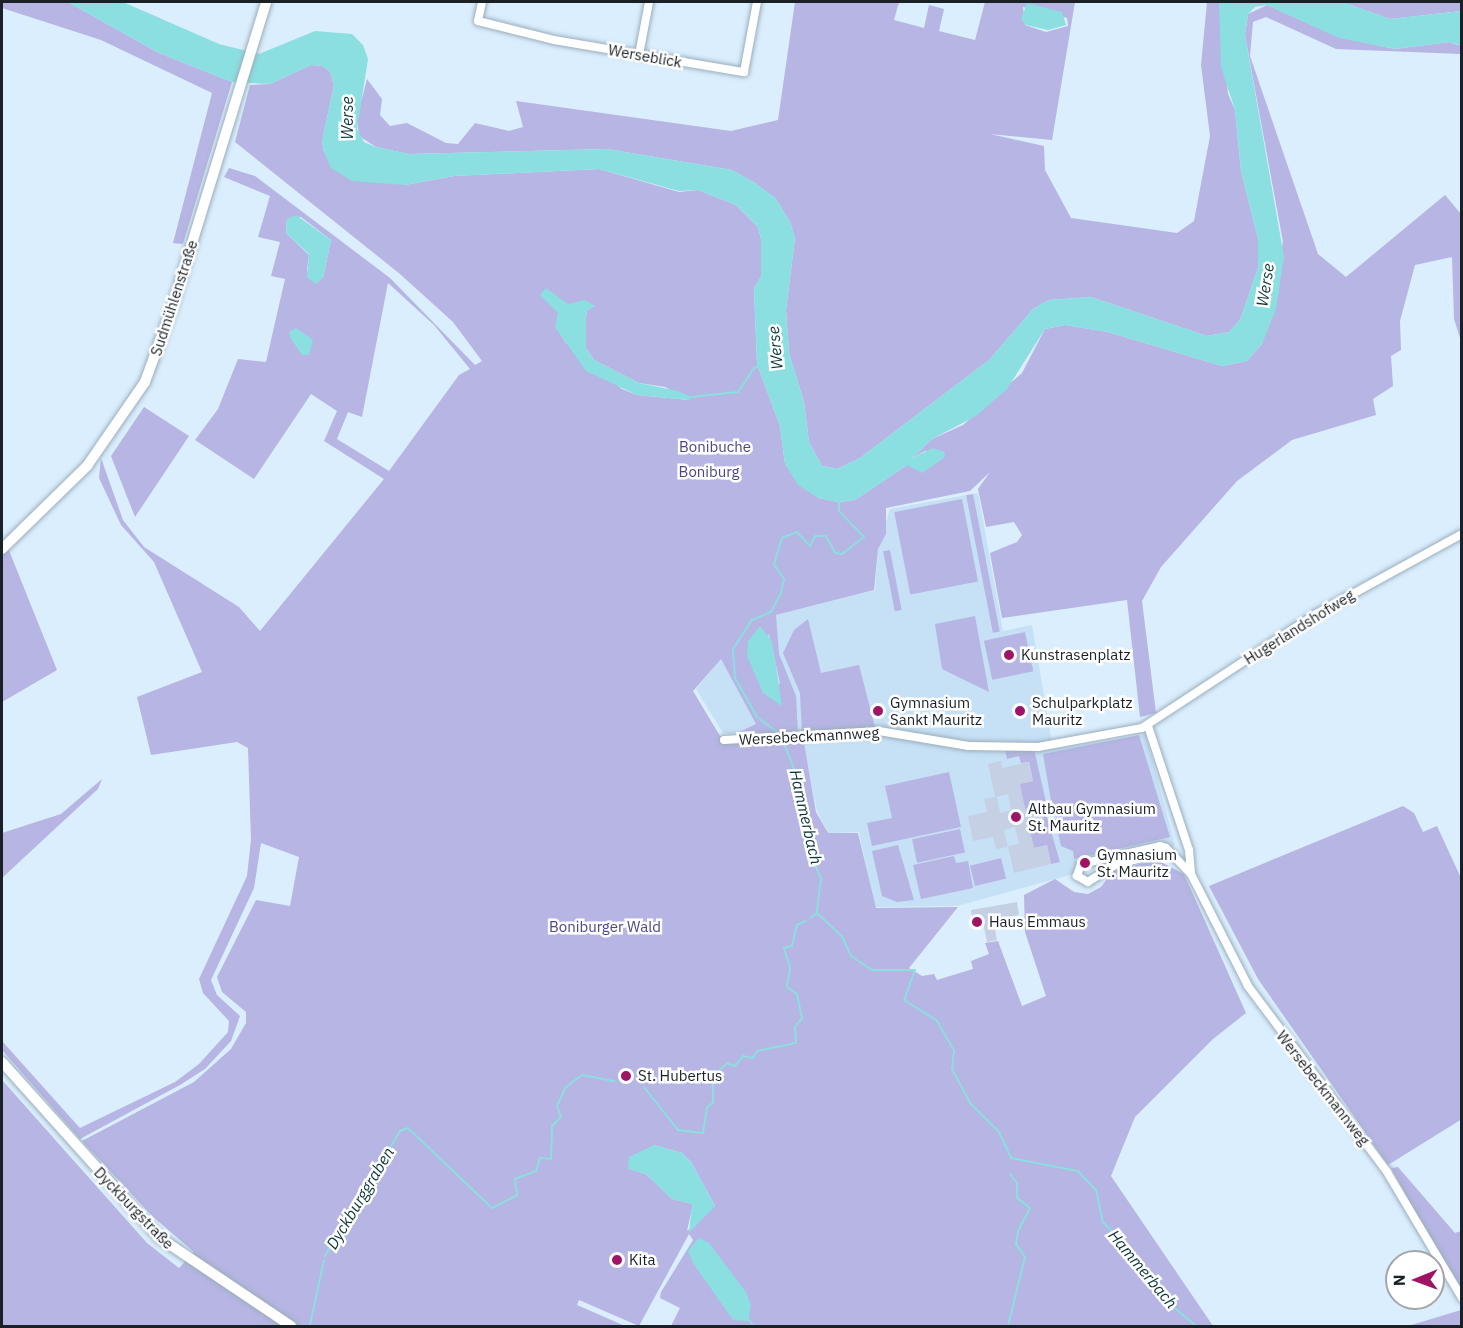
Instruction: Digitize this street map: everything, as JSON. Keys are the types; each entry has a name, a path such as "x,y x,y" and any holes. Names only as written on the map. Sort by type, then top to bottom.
{"street":[{"name":"Sudmühlenstraße","path":"2,549 87,466 145,382 171,314 266,2"},
{"name":"Werseblick","path":"482,2 477,21 639,55 744,72 757,2"},
{"path":"639,55 649,2"},
{"name":"Hugerlandshofweg","path":"1145,727 1316,614 1461,534"},
{"name":"Wersebeckmannweg","path":"724,741 879,732 969,746 1040,747 1145,727 1189,850 1191,874"},
{"path":"1156,846 1168,851 1115,865 1088,882 1077,876 1085,863 1156,846"},
{"name":"Wersebeckmannweg","path":"1168,851 1191,874 1259,1003 1387,1172 1461,1298"},
{"name":"Dyckburgstraße","path":"2,1062 160,1238 291,1326"}],"shaded area":[{"name":"Gymnasium Sankt Mauritz","path":"978,493 1003,631 1032,625 1053,749 1146,735 1175,846 957,906 875,907 859,832 828,833 817,811 802,738 723,733 696,689 721,658 776,615 875,590 878,550 890,509"}],"green space":[{"path":"2,2 68,2 159,53 232,82 183,244 173,243 212,93 101,40 2,8"},
{"path":"795,2 899,2 894,20 924,28 929,5 944,9 939,31 975,40 985,2 1075,2 1052,140 990,134 1044,146 1045,170 1071,218 1177,233 1194,221 1210,136 1201,65 1207,2 1219,2 1228,94 1235,110 1241,171 1258,239 1258,268 1240,320 1229,332 1207,336 1091,297 1049,300 1033,309 989,360 860,458 837,469 822,466 809,442 804,402 789,353 786,310 795,238 790,222 776,199 755,183 732,170 607,149 409,154 376,147 359,136 357,118 367,79 382,99 380,115 390,126 407,123 446,143 458,144 475,123 509,131 523,127 516,101 731,131 778,120","holes":["1023,7 1067,18 1068,26 1046,32 1025,25"]},
{"path":"1342,2 1461,2 1461,11 1390,19"},
{"path":"1267,5 1338,37 1395,49 1449,42 1461,46 1461,54 1336,49 1266,17 1253,22 1250,56 1318,254 1346,277 1445,195 1461,214 1461,341 1454,319 1452,257 1415,265 1400,321 1401,350 1391,356 1393,386 1373,399 1376,415 1292,440 1237,481 1161,567 1142,601 1156,713 1140,717 1127,600 1002,618 990,553 1017,542 1022,535 1014,522 986,527 978,489 990,472 970,491 886,508 886,534 878,549 874,590 776,615 779,654 796,696 798,734 739,732 756,724 721,659 693,691 720,736 800,739 804,743 816,812 828,833 858,833 876,908 958,907 909,968 922,976 934,974 937,980 973,969 971,961 989,954 985,943 998,941 1022,1006 1046,996 1025,932 1024,895 1055,879 1074,892 1088,894 1101,887 1113,871 1157,860 1184,874 1246,1013 1213,1039 1135,1117 1111,1176 1213,1326 671,1326 680,1308 660,1298 661,1292 693,1240 689,1234 639,1326 579,1300 577,1305 625,1326 2,1326 2,1080 147,1243 179,1268 194,1252 152,1216 82,1141 194,1082 231,1049 246,1023 246,1012 222,992 217,977 256,900 290,906 299,857 261,843 254,888 211,980 217,995 240,1016 231,1041 205,1069 80,1139 2,1050 2,1041 80,1128 175,1082 199,1064 228,1032 229,1021 203,993 199,979 247,876 251,840 248,748 237,742 151,755 137,697 202,672 154,562 121,525 99,478 101,458 123,520 144,547 239,607 260,631 384,479 324,441 337,411 311,394 254,479 195,440 218,409 238,359 266,362 285,279 271,276 280,242 258,237 270,196 224,177 229,168 255,176 390,278 475,365 482,361 453,322 400,274 235,142 250,85 270,84 311,65 323,66 330,72 334,85 322,142 324,152 405,185 454,176 599,169 679,192 698,190 736,205 758,227 761,239 761,277 754,288 757,364 780,426 785,464 818,498 839,502 855,500 907,465 942,452 925,451 912,458 932,439 963,425 1022,373 1045,329 1065,325 1108,332 1222,366 1247,361 1262,344 1283,242 1245,35 1248,14","holes":["301,217 331,240 323,278 307,271 309,255 286,233 287,219","388,283 434,325 470,369 459,375 389,471 337,439 348,412 362,417","595,306 587,310 586,318 586,348 594,360 639,383 665,387 689,400 637,395 622,389 566,343 556,327 559,313","769,633 780,683 768,696 758,676","654,1145 682,1153 691,1162 715,1206 687,1231 693,1204 672,1199 646,1174 629,1169"]},
{"path":"144,407 189,436 135,517 111,456"},
{"path":"973,494 1000,631 993,633 966,495"},
{"path":"962,499 978,581 910,595 894,512"},
{"path":"8,548 57,670 2,702 2,556"},
{"path":"890,550 902,610 895,611 883,551"},
{"path":"975,616 989,692 942,669 935,624"},
{"path":"808,619 821,673 859,665 876,731 802,733 800,693 783,653 794,630"},
{"name":"Kunstrasenplatz","path":"1025,632 1033,671 992,680 984,641"},
{"path":"1139,735 1170,837 1074,859 1073,851 1061,846 1055,820 1062,810 1051,801 1043,754"},
{"path":"1034,749 1046,802 1045,809 1025,809 1019,784 1033,781 1029,762 1021,763 1019,756 1007,759 1005,750"},
{"path":"949,772 961,827 872,846 867,823 892,818 885,786"},
{"path":"102,779 98,789 2,878 2,833 61,814"},
{"path":"1403,806 1414,813 1423,832 1437,826 1461,878 1462,1119 1388,1165 1258,979 1209,886"},
{"path":"1046,814 1060,862 1051,864 1047,845 1034,848 1028,824"},
{"path":"960,829 965,852 917,863 912,839"},
{"path":"898,845 914,900 897,902 882,896 872,851"},
{"path":"954,856 956,863 968,861 973,888 921,899 913,865"},
{"path":"1001,858 1006,878 975,886 970,866"},
{"path":"1398,1167 1455,1233 1461,1231 1461,1295 1445,1266 1445,1250 1436,1250 1391,1168"},
{"path":"1461,1310 1461,1326 1408,1326"}],"water":[{"name":"Werse","path":"68,2 123,2 219,44 259,54 315,31 352,34 363,45 368,59 357,129 364,142 376,147 409,154 607,149 732,170 755,183 776,199 790,222 795,238 786,310 789,353 804,402 809,442 822,466 837,469 860,458 989,360 1033,309 1049,300 1091,297 1207,336 1229,332 1240,320 1258,268 1258,239 1241,171 1235,110 1221,67 1219,2 1342,2 1390,19 1461,11 1462,46 1449,42 1395,49 1339,38 1267,5 1255,7 1248,14 1245,35 1284,257 1276,309 1262,344 1247,361 1222,366 1108,332 1065,325 1045,329 1007,389 976,416 932,439 912,458 933,448 945,452 944,458 922,473 907,465 855,500 838,502 818,498 798,485 785,464 780,426 757,364 754,288 761,277 761,239 758,227 736,205 698,190 679,191 599,169 454,176 405,185 352,181 331,168 324,152 322,142 334,85 330,72 323,66 311,65 270,84 232,82 159,53"},
{"path":"1027,3 1062,12 1066,25 1048,30 1026,25 1021,19"},
{"path":"296,215 331,240 323,278 316,284 307,278 309,254 286,233 287,219"},
{"path":"546,288 568,304 585,300 595,306 587,310 586,318 586,348 594,360 639,383 678,391 691,397 689,400 637,395 586,371 555,327 558,313 540,295"},
{"path":"296,328 313,340 309,355 302,355 291,339 289,332"},
{"path":"760,626 772,641 782,706 763,693 747,656 748,641"},
{"path":"654,1145 682,1153 691,1162 715,1206 689,1233 692,1204 672,1199 646,1174 628,1169 629,1157"},
{"path":"699,1238 709,1243 746,1292 751,1306 748,1321 733,1320 693,1263 688,1251"}],"building":[{"name":"Altbau Gymnasium St. Mauritz","path":"1001,761 1002,768 1028,762 1033,781 1020,784 1025,809 1040,801 1045,824 1028,823 1034,848 1047,845 1051,864 1014,873 1008,846 1019,844 1015,827 1004,830 1008,847 996,849 993,837 973,841 968,816 987,812 984,799 995,797 988,764","holes":["1008,794 1011,810 1000,813 997,797"]},
{"name":"Haus Emmaus","path":"1017,902 1019,915 993,920 997,940 987,942 983,922 973,924 971,910"}],"waterway":[{"name":"Werse","path":"691,397 738,392 754,368 762,365"},
{"name":"Hammerbach","path":"777,732 757,717 735,678 733,649 752,620 771,612 781,593 784,579 774,564 782,538 797,532 810,546 815,536 826,536 835,553 842,554 864,537 839,511 839,499"},
{"name":"Hammerbach","path":"784,743 801,787 814,863 821,878 817,913 842,936 851,956 872,970 915,970 904,1000 937,1021 954,1051 952,1069 971,1104 999,1132 1011,1158 1078,1171 1096,1190 1103,1222 1131,1251 1163,1298 1196,1326"},
{"path":"810,918 817,913"},
{"name":"Dyckburggraben","path":"644,1087 678,1130 703,1133 707,1107 713,1103 713,1077 727,1063 735,1066 743,1056 753,1058 757,1051 796,1043 795,1027 802,1018 797,994 787,987 790,967 784,948 792,946 797,925 806,921"},
{"name":"Dyckburggraben","path":"325,1256 400,1131 408,1128 492,1208 517,1195 515,1179 536,1171 540,1158 551,1159 552,1126 561,1117 557,1106 566,1087 582,1075 614,1081"},
{"path":"1008,1326 1025,1257 1016,1244 1018,1231 1030,1208 1017,1198 1017,1183 1010,1174"},
{"name":"Dyckburggraben","path":"310,1325 324,1260"},
{"path":"749,1320 753,1326"}],"place":[{"name":"Kunstrasenplatz","path":"1009,655"},
{"name":"Gymnasium Sankt Mauritz","path":"878,711"},
{"name":"Schulparkplatz Mauritz","path":"1020,711"},
{"name":"Altbau Gymnasium St. Mauritz","path":"1016,817"},
{"name":"Gymnasium St. Mauritz","path":"1085,863"},
{"name":"Haus Emmaus","path":"977,922"},
{"name":"St. Hubertus","path":"626,1076"},
{"name":"Kita","path":"617,1260"}],"park label":[{"name":"Bonibuche","path":"715,447"},
{"name":"Boniburg","path":"709,472"},
{"name":"Boniburger Wald","path":"605,927"}]}
